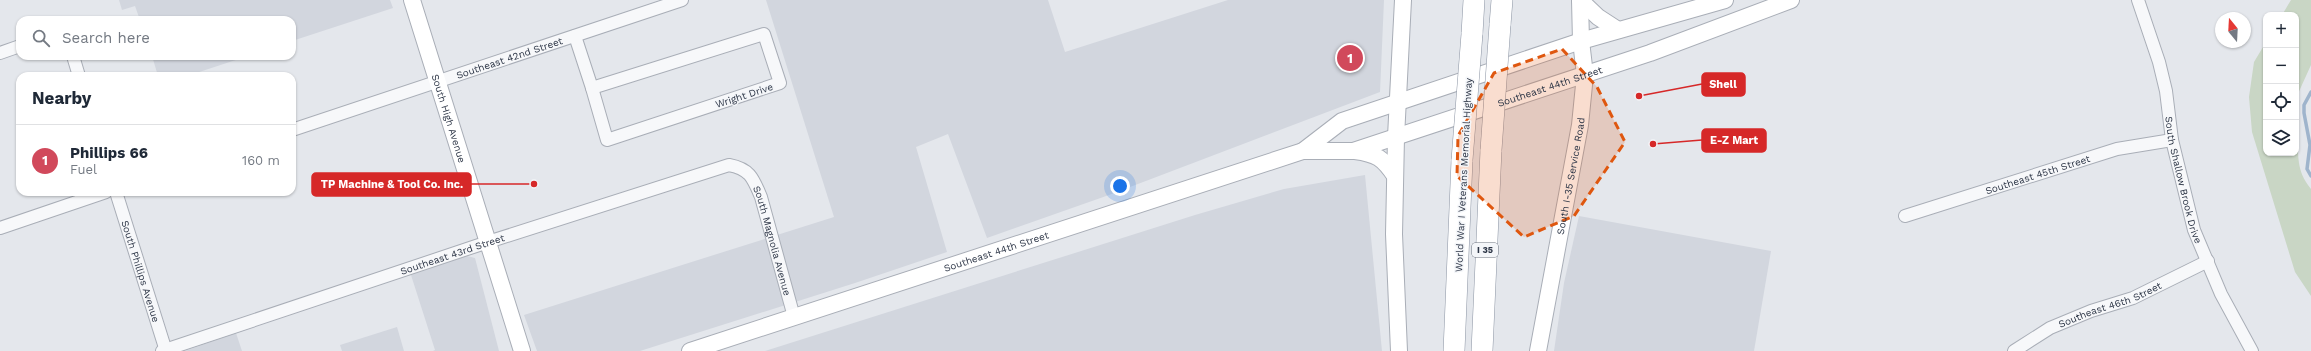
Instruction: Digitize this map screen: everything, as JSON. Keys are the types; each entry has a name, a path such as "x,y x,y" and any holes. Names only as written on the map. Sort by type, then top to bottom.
{"highway":[{"name":"World War I Veterans Memorial Highway","path":"1454,351 1462,160 1474,0"},
{"name":"I 35","path":"1482,351 1491,150 1502,0"}],"main road":[{"name":"South High Avenue","path":"412,0 522,351"},
{"path":"1399,351 1394,234 1397,102 1403,0"},
{"path":"1580,0 1598,17 1618,30"},
{"name":"South I-35 Service Road","path":"1538,351 1578,136 1585,75 1581,41 1580,0"},
{"name":"Southeast 44th Street","path":"1303,151 1342,121 1581,41 1725,0"},
{"name":"Southeast 44th Street","path":"690,351 1303,151 1353,151 1585,75 1791,0"},
{"path":"1353,151 1372,153 1379,157 1395,176"}],"street":[{"name":"Southeast 42nd Street","path":"296,129 682,0"},
{"name":"South Shallow Brook Drive","path":"2138,0 2159,62 2166,91 2172,140 2194,230 2221,294 2252,351"},
{"name":"Wright Drive","path":"574,36 592,88 607,140 780,83 764,34 592,88"},
{"path":"0,53 16,47"},
{"path":"74,60 78,72"},
{"name":"Southeast 45th Street","path":"1905,216 2117,148 2172,140"},
{"name":"Southeast 43rd Street","path":"165,351 488,242 704,172 729,165 743,168"},
{"name":"South Magnolia Avenue","path":"743,168 754,180 761,197 794,318"},
{"path":"0,228 94,196"},
{"name":"South Phillips Avenue","path":"117,196 165,351"},
{"name":"Southeast 46th Street","path":"2014,351 2050,328 2091,311 2133,298 2208,261"}],"highlighted area":[{"path":"1562,49 1597,87 1625,142 1574,216 1524,237 1457,176 1458,136 1494,73"}],"shaded area":[{"path":"119,0 390,0 393,8 296,40 296,16 139,16 135,6 122,10"},
{"path":"766,0 1048,0 1065,52 1228,0 1384,0 1380,92 1109,195 987,238 948,134 916,147 947,252 855,283 640,351 537,351 524,315 834,217"},
{"path":"153,60 236,60 199,72 157,72"},
{"path":"1365,175 1382,351 765,351 1195,215 1284,189"},
{"path":"1579,216 1771,251 1754,351 1554,351 1564,283"},
{"path":"467,256 475,258 499,351 433,351 435,350 411,275"},
{"path":"397,327 404,351 342,351 340,345"},
{"path":"236,333 242,351 185,351"}],"green space":[{"path":"2291,0 2311,0 2311,65 2299,91 2299,12 2284,12"},
{"path":"2263,47 2263,156 2298,156 2302,175 2311,189 2311,296 2295,272 2252,132 2249,97 2254,62"}],"waterway":[{"path":"2311,92 2304,105 2310,145 2307,169 2311,176"}],"place":[{"name":"Phillips 66","path":"1350,58"},
{"name":"Shell","path":"1639,96"},
{"name":"E-Z Mart","path":"1653,144"},
{"name":"TP Machine & Tool Co. Inc.","path":"534,184"}]}
